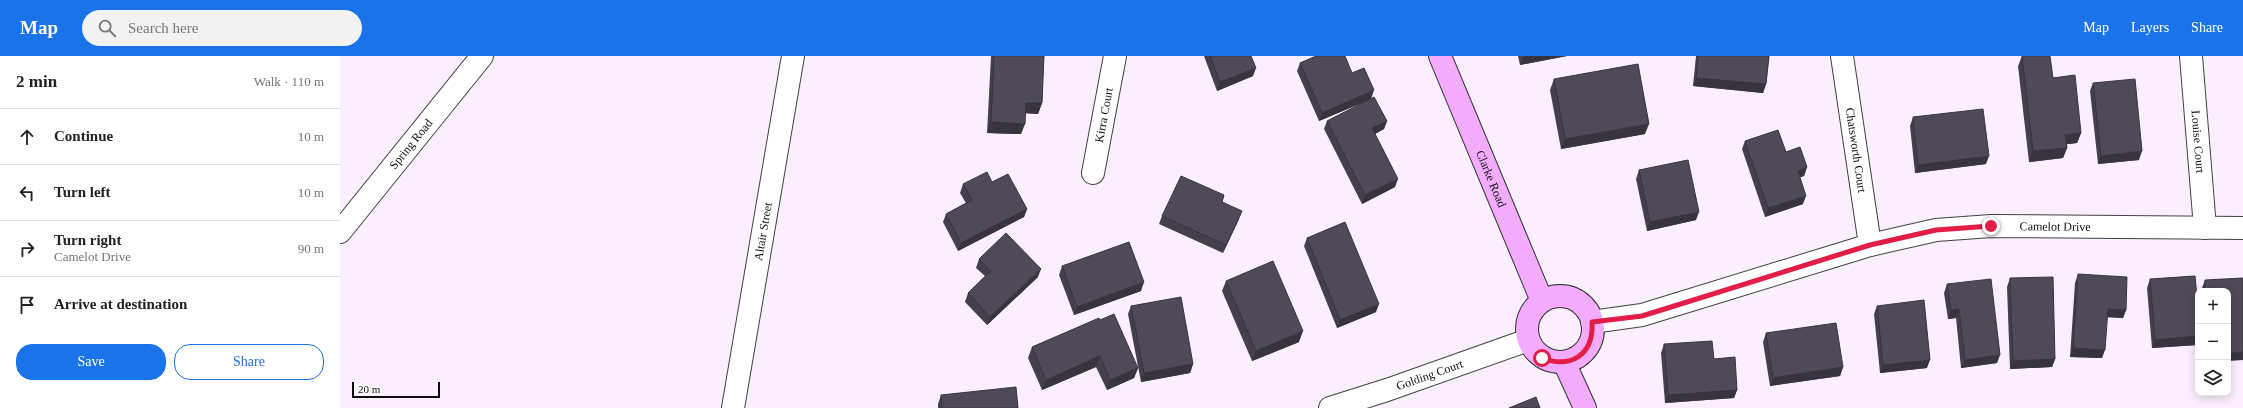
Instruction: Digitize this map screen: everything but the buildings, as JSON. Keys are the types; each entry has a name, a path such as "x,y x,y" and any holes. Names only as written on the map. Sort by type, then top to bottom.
{"main road":[{"name":"Clarke Road","path":"1440,56 1542,301"},
{"path":"1552,297 1573,299 1582,304 1588,312 1592,322 1593,333 1590,344 1574,359 1564,362 1552,362 1542,358 1533,350 1528,340 1526,329 1528,318 1533,308 1542,301 1552,297"},
{"path":"1564,362 1585,408"}],"street":[{"name":"Spring Road","path":"340,232 482,56"},
{"name":"Altair Street","path":"733,408 793,56"},
{"name":"Kirra Court","path":"1093,174 1116,56"},
{"name":"Chatsworth Court","path":"1842,56 1870,245"},
{"name":"Louise Court","path":"2191,56 2205,228"},
{"name":"Camelot Drive","path":"1592,322 1642,316 1870,245 1936,230 1991,226 2243,228"},
{"name":"Golding Court","path":"1330,408 1387,390 1528,340"}],"route":[{"path":"1542,358 1552,362 1564,362 1574,359 1583,353 1590,344 1593,333 1592,322 1642,316 1870,245 1936,230 1991,226"}]}
